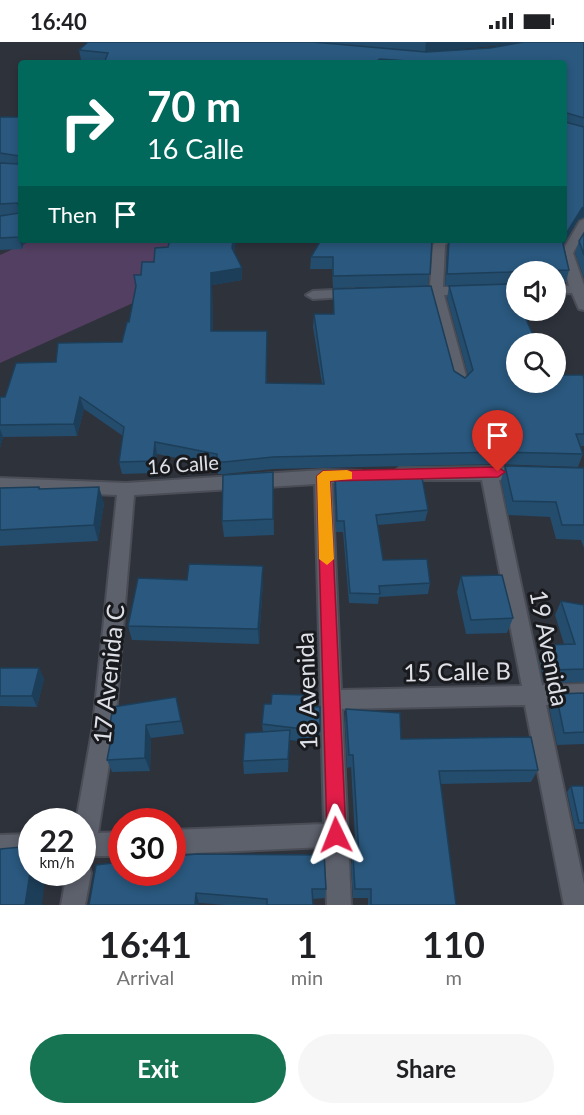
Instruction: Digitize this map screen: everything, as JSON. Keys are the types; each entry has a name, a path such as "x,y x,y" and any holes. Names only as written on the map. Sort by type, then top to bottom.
{"street":[{"path":"584,223 567,253 584,306"},
{"path":"441,243 436,291 461,384"},
{"path":"396,292 506,290"},
{"path":"313,295 372,293"},
{"name":"16 Calle","path":"0,484 126,489 323,476 489,472 540,474"},
{"name":"19 Avenida","path":"489,472 576,905"},
{"name":"18 Avenida","path":"323,476 339,905"},
{"name":"17 Avenida C","path":"90,808 104,726 126,489"},
{"name":"15 Calle B","path":"331,700 584,694"},
{"path":"186,841 336,835"},
{"path":"0,847 18,846"},
{"path":"73,905 77,886"}],"shaded area":[{"path":"26,243 198,243 133,303 0,363 0,255"}],"building":[{"path":"88,42 313,42 426,52 490,48 524,42 584,42 584,118 567,113 567,60 105,60 108,53 79,50"},
{"path":"0,117 18,117 18,156 0,153"},
{"path":"567,123 584,127 584,207 567,232"},
{"path":"0,163 18,164 18,203 0,204"},
{"path":"18,213 18,237 0,238 0,216"},
{"path":"584,233 584,255 579,241"},
{"path":"169,243 233,243 232,248 242,268 211,273 211,331 267,331 266,383 324,384 314,314 334,314 333,289 431,286 454,371 465,378 473,370 449,286 506,284 506,321 527,321 532,333 506,333 506,393 566,393 566,375 583,375 584,434 576,434 583,454 501,452 273,457 217,462 217,454 155,442 153,461 119,462 124,427 80,397 74,424 0,425 0,397 5,397 16,363 56,362 58,343 122,342 127,322 129,322 136,286 134,275 141,275 142,262 154,262 155,248 168,247"},
{"path":"319,243 432,243 430,274 333,276 333,257 311,257"},
{"path":"449,243 563,243 569,270 566,270 566,261 506,261 506,272 447,274"},
{"path":"505,466 584,468 584,525 562,525 556,502 513,501"},
{"path":"273,472 273,519 222,521 223,475"},
{"path":"421,472 428,510 376,515 383,560 427,559 430,583 379,586 380,594 350,593 344,521 337,521 335,473"},
{"path":"39,487 39,489 99,487 94,525 0,530 0,488"},
{"path":"189,564 263,566 258,629 128,626 138,578 187,580"},
{"path":"502,575 513,618 471,620 461,576"},
{"path":"561,601 584,605 584,669 550,670 545,645 575,644"},
{"path":"0,668 39,668 32,696 0,696"},
{"path":"584,693 584,732 564,733 556,694"},
{"path":"272,694 304,695 305,706 320,707 320,731 262,724 264,704 271,704"},
{"path":"176,697 181,721 146,725 145,758 107,760 113,729 109,729 113,707"},
{"path":"346,709 400,713 401,739 531,737 538,770 439,771 456,905 371,905 371,889 355,889 353,855 359,855 353,755 349,755"},
{"path":"290,730 288,759 243,761 245,733"},
{"path":"571,786 584,786 584,823 579,823"},
{"path":"18,847 18,886 28,886 25,905 0,905 0,849"},
{"path":"186,855 324,855 326,889 312,889 313,905 267,905 267,899 196,893 195,905 89,905 92,886 96,886 96,865 108,864 108,886 186,886"}],"slow traffic":[{"path":"327,559 323,476 347,475"}],"route":[{"path":"336,835 323,476 498,472"}]}
